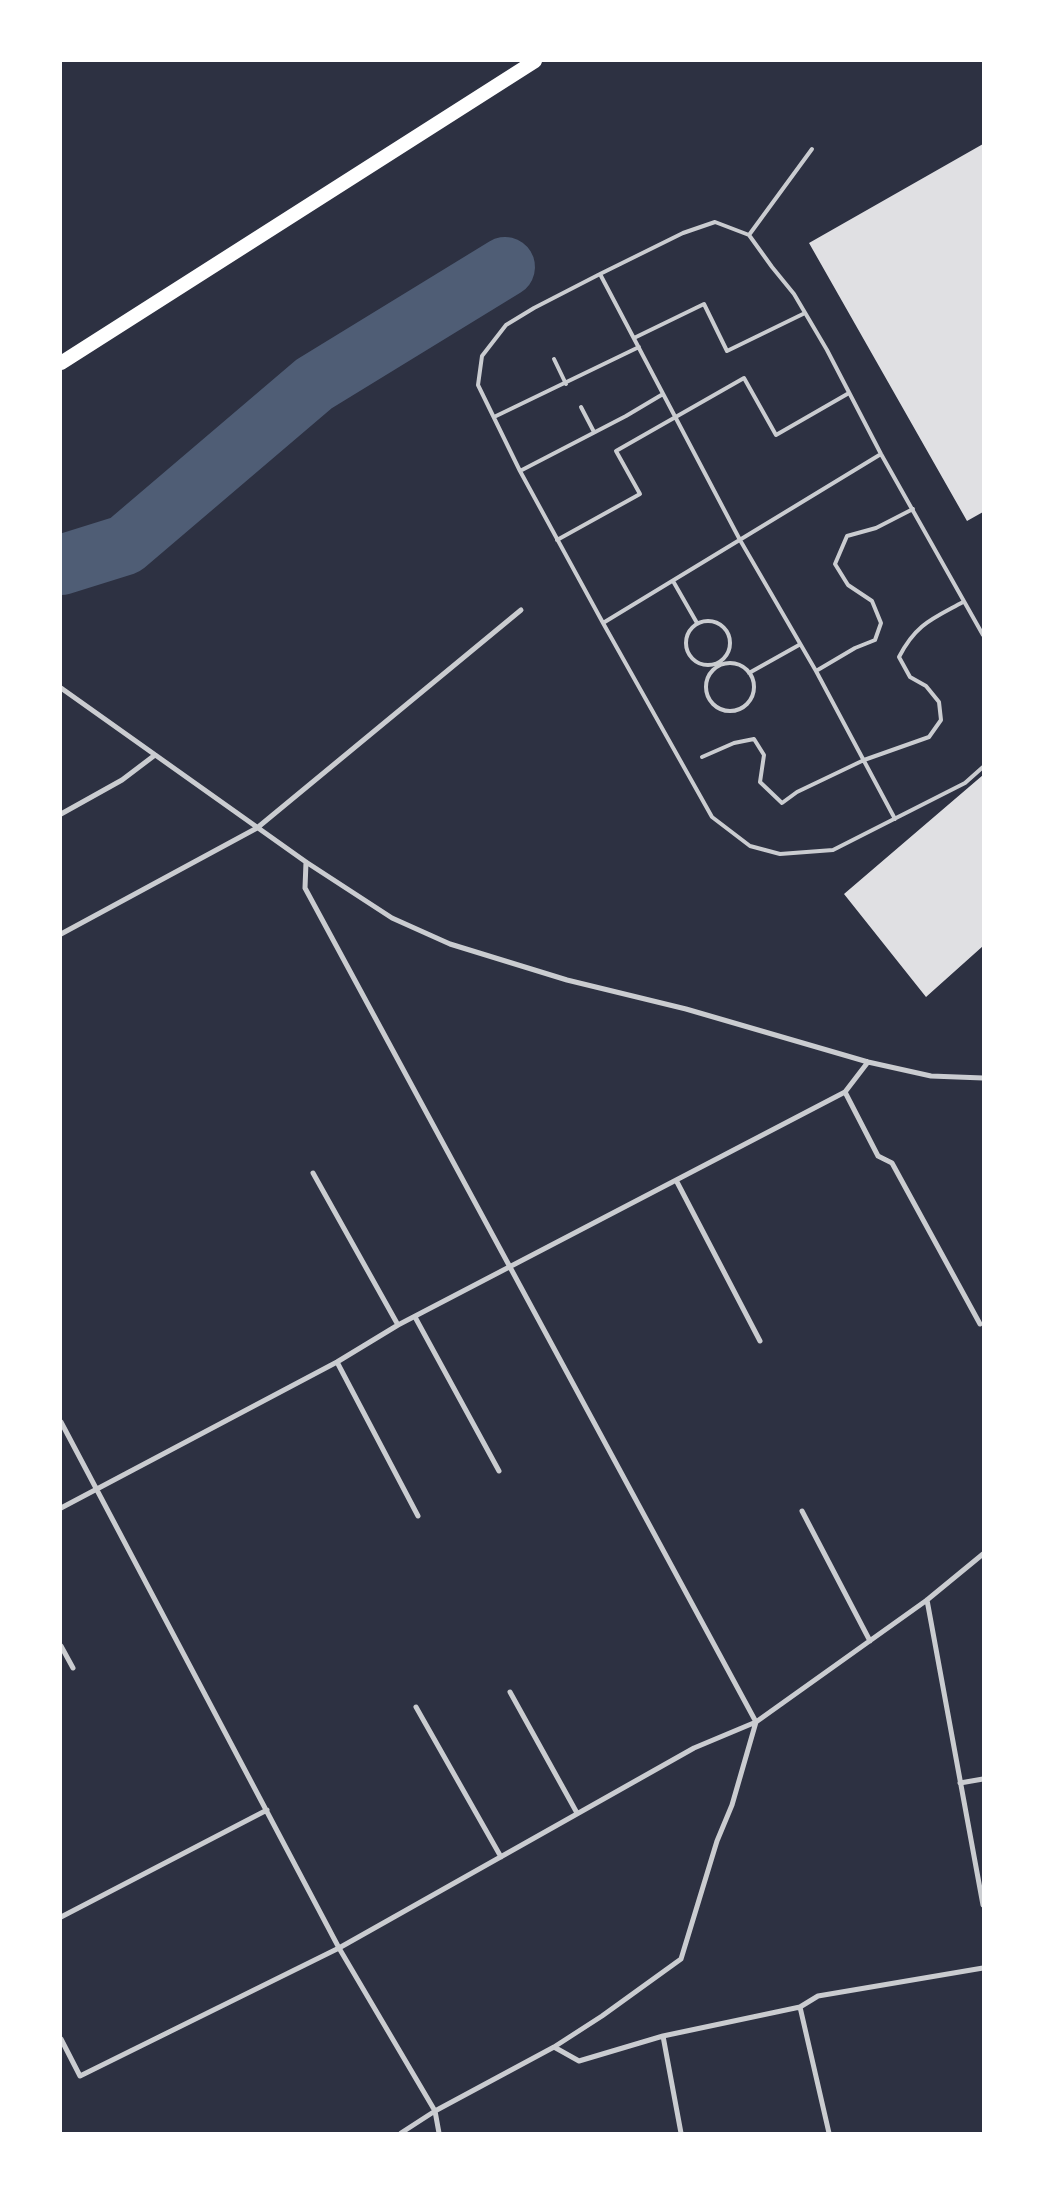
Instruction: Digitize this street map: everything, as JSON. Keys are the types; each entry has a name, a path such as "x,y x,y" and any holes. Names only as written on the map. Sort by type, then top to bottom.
{"highway":[{"path":"61,363 535,61"}],"street":[{"path":"61,934 257,828 521,610"},
{"path":"61,688 306,862 392,918 450,944 567,980 686,1010 868,1062 931,1076 983,1078"},
{"path":"61,814 122,780 155,755"},
{"path":"306,862 305,888 508,1267 756,1722 732,1805 717,1841 680,1959 602,2016 554,2047 434,2111 401,2133"},
{"path":"61,1508 337,1362 398,1325 415,1318 508,1267 845,1092 868,1062"},
{"path":"845,1092 878,1156 892,1164 980,1324"},
{"path":"313,1173 398,1325"},
{"path":"676,1180 760,1341"},
{"path":"415,1318 499,1471"},
{"path":"337,1362 418,1516"},
{"path":"61,1422 339,1948 434,2111 439,2133"},
{"path":"802,1511 870,1641"},
{"path":"61,2039 80,2076 339,1948 694,1748 756,1722 927,1600 983,1554"},
{"path":"927,1600 983,1905"},
{"path":"61,1646 73,1668"},
{"path":"510,1692 577,1813"},
{"path":"416,1707 501,1857"},
{"path":"960,1783 983,1779"},
{"path":"61,1917 267,1810"},
{"path":"554,2047 579,2061 663,2036 800,2007 818,1996 983,1968"},
{"path":"800,2007 829,2133"},
{"path":"663,2036 681,2133"}],"lane":[{"path":"749,235 812,149"},
{"path":"983,635 794,294 772,268 749,235 715,222 683,233 534,308 506,325 482,356 478,385 520,471 602,623 712,817 750,846 780,854 833,850 965,783 983,768"},
{"path":"600,274 740,540 799,645 816,671 896,819"},
{"path":"634,338 704,304 727,351 805,313"},
{"path":"494,417 566,384 639,347"},
{"path":"554,359 566,384"},
{"path":"557,540 640,494 616,451 744,378 776,435 849,393"},
{"path":"520,471 626,416 663,394"},
{"path":"581,407 594,432"},
{"path":"602,623 882,454"},
{"path":"816,671 855,648 875,640 881,623 872,600 848,585 835,564 846,536 876,528 913,508"},
{"path":"673,581 697,623"},
{"path":"702,757 734,743 754,739 764,755 760,782 782,803 796,792 864,760 929,737 940,720 939,702 926,686 910,677 899,657 907,641 923,623 963,602"},
{"path":"716,666 707,679 707,695 711,702 725,711 741,708 752,697 753,681 749,673 738,664 731,663 716,666 701,664 689,656 686,642 687,634 697,623 712,621 724,627 728,634 730,648 716,666"},
{"path":"749,673 799,645"}],"building":[{"path":"983,144 983,512 967,521 809,243"},
{"path":"983,775 983,946 926,997 844,894"}],"waterway":[{"path":"61,565 125,545 314,384 505,267"}]}
